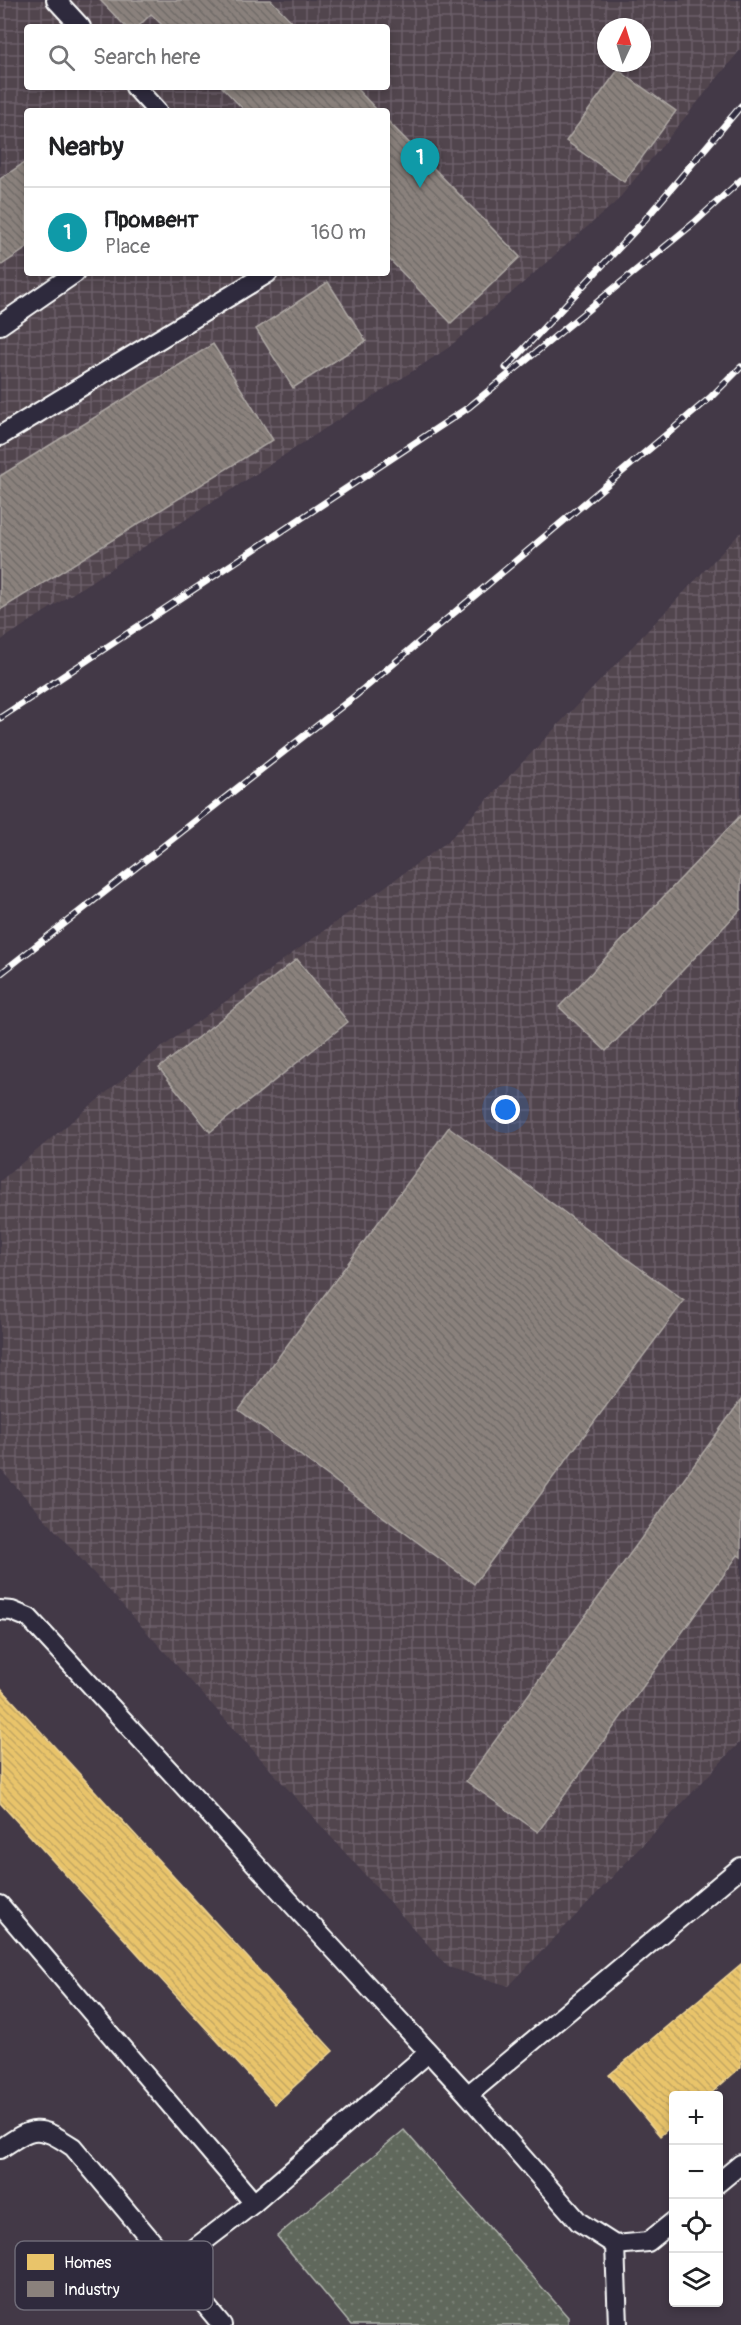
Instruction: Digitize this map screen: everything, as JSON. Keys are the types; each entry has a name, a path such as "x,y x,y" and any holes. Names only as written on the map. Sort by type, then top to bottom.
{"lane":[{"path":"57,0 78,24"},
{"path":"138,90 154,108"},
{"path":"0,324 71,276"},
{"path":"0,436 263,276"},
{"path":"0,1610 12,1611 29,1618 468,2095 579,2222 615,2245 648,2242 669,2225"},
{"path":"468,2095 741,1867"},
{"path":"0,1905 254,2203"},
{"path":"204,2241 254,2203 428,2053"},
{"path":"0,2149 25,2132 50,2131 73,2147 153,2241"},
{"path":"723,2179 741,2164"},
{"path":"615,2245 618,2325"},
{"path":"210,2310 222,2325"}],"shaded area":[{"path":"0,0 741,0 741,49 617,201 448,348 0,641"},
{"path":"741,532 741,1741 509,1986 448,1967 0,1469 0,1181 154,1053 447,842"}],"green space":[{"path":"404,2130 568,2317 568,2325 351,2325 277,2236"}],"building: Homes":[{"path":"0,1687 333,2051 275,2104 0,1803"},
{"path":"741,1964 741,2067 714,2091 669,2091 669,2128 660,2136 609,2075"}],"building: Industry":[{"path":"100,0 271,0 294,24 161,24 151,14 141,24 123,24"},
{"path":"617,72 621,72 676,111 624,182 566,141"},
{"path":"225,90 358,90 375,108 242,108"},
{"path":"390,123 520,257 451,323 390,260"},
{"path":"24,163 24,250 0,266 0,179"},
{"path":"328,282 366,341 293,388 256,329"},
{"path":"213,344 273,440 0,610 0,476"},
{"path":"741,815 741,909 606,1051 559,1007"},
{"path":"297,959 348,1022 210,1132 159,1068"},
{"path":"449,1127 684,1301 474,1584 239,1410"},
{"path":"741,1400 741,1557 738,1555 538,1832 466,1781"}],"railway":[{"path":"506,368 642,223 741,106"},
{"path":"0,718 469,407 694,223 741,180"},
{"path":"0,974 355,696 710,398 741,367"}],"place":[{"name":"Промвент","path":"420,188"}]}
